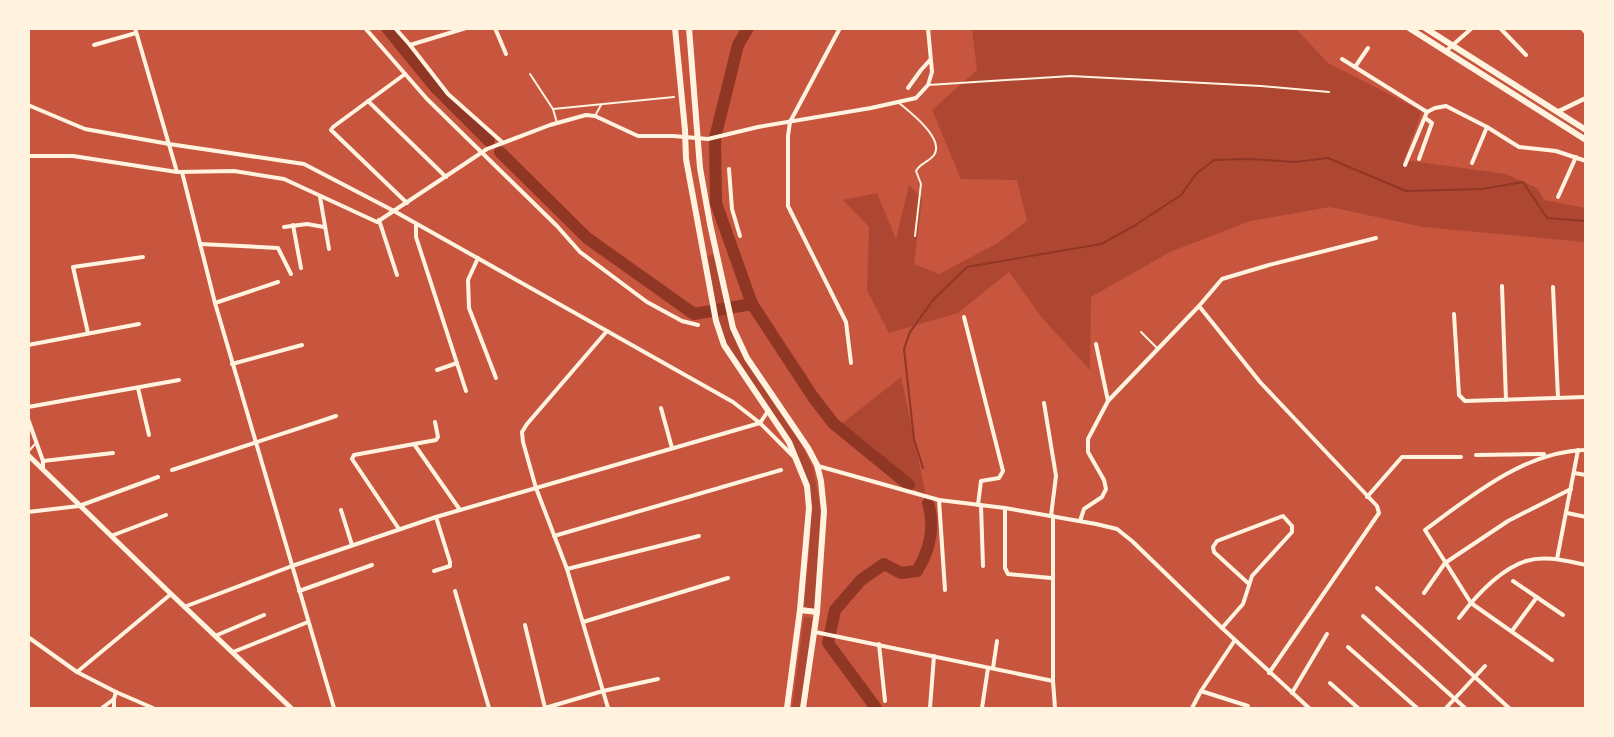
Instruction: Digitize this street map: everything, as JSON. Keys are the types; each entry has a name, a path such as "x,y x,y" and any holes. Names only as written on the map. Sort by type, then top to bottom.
{"main road":[{"path":"675,28 686,159 697,227 719,332 731,357 789,442 807,486 809,508 800,610 787,708"},
{"path":"689,28 700,168 733,328 747,358 808,448 822,481 824,511 817,612 803,708"},
{"path":"1409,28 1586,140"},
{"path":"1425,28 1586,130"},
{"path":"697,227 710,224"},
{"path":"703,256 716,253"},
{"path":"28,454 79,506 291,708"},
{"path":"800,610 817,612"}],"street":[{"path":"365,28 427,99 557,225 580,252 647,302 682,321 698,325"},
{"path":"395,28 448,94 502,143"},
{"path":"410,45 466,28"},
{"path":"495,28 506,54"},
{"path":"840,28 790,122 788,206 846,322 851,363"},
{"path":"28,156 73,156 179,172 234,171 284,179 377,222 502,143 586,114 596,116 638,136 708,139 915,98 928,85 932,72 928,28"},
{"path":"1445,52 1472,28"},
{"path":"1500,28 1526,55"},
{"path":"1582,28 1586,33"},
{"path":"94,45 136,31 334,708"},
{"path":"1355,67 1368,48"},
{"path":"1342,59 1427,112"},
{"path":"908,88 931,60"},
{"path":"405,74 332,130 406,203"},
{"path":"1551,118 1557,112 1586,98"},
{"path":"368,101 446,177"},
{"path":"28,105 85,129 304,164 416,223 733,402 760,423 797,459"},
{"path":"1405,165 1427,112 1446,106 1519,147 1556,151 1586,161"},
{"path":"1419,159 1432,123 1425,118"},
{"path":"1472,163 1487,127"},
{"path":"1557,197 1576,157"},
{"path":"729,169 732,209 740,236"},
{"path":"320,196 329,249"},
{"path":"379,220 397,275"},
{"path":"416,223 416,237 466,391"},
{"path":"284,227 308,224 324,226"},
{"path":"293,225 301,268"},
{"path":"1080,521 1084,509 1102,497 1106,489 1104,480 1088,452 1088,439 1108,401 1222,279 1376,238"},
{"path":"200,244 274,246 281,251 291,274"},
{"path":"88,333 73,267 143,257"},
{"path":"478,258 468,279 469,308 496,378"},
{"path":"215,303 278,282"},
{"path":"1502,286 1506,400"},
{"path":"1553,287 1558,398"},
{"path":"1199,306 1260,382 1377,506 1379,513 1269,673"},
{"path":"1454,314 1461,399 1465,401 1586,397"},
{"path":"964,317 1003,471 999,478 981,481 979,505 983,566"},
{"path":"28,345 139,324"},
{"path":"607,331 522,432 536,488 567,570 608,708"},
{"path":"1096,344 1108,401"},
{"path":"232,364 302,345"},
{"path":"437,370 457,363"},
{"path":"28,407 179,380"},
{"path":"138,388 149,435"},
{"path":"1044,404 1056,476 1052,516 1051,578 1055,708"},
{"path":"661,408 672,448"},
{"path":"184,607 291,566 436,517 760,423 769,411"},
{"path":"172,470 336,416"},
{"path":"28,419 37,441 43,469"},
{"path":"399,529 352,459 354,455 436,440 438,437 435,422"},
{"path":"414,444 460,510"},
{"path":"1557,559 1578,450"},
{"path":"1476,456 1549,454 1586,450"},
{"path":"43,461 113,453"},
{"path":"1549,454 1484,486 1425,530 1471,603 1551,660"},
{"path":"1367,496 1402,458 1461,457"},
{"path":"817,465 939,501 1005,508 1117,529 1309,708"},
{"path":"554,536 781,470"},
{"path":"1574,473 1586,475"},
{"path":"28,513 79,506 158,477"},
{"path":"1424,593 1445,564 1508,521 1571,489"},
{"path":"939,501 945,590"},
{"path":"1005,508 1005,568 1008,574 1051,578"},
{"path":"341,510 352,545"},
{"path":"1567,513 1586,517"},
{"path":"111,536 166,515"},
{"path":"1222,628 1244,604 1252,576 1292,532 1292,526 1283,516 1217,541 1213,547 1214,552 1249,584"},
{"path":"434,571 450,566 436,517"},
{"path":"567,570 699,536"},
{"path":"1459,618 1471,603 1503,574 1525,562 1557,559 1586,565"},
{"path":"299,591 372,565"},
{"path":"582,622 728,578"},
{"path":"1513,581 1563,615"},
{"path":"1377,588 1509,708"},
{"path":"455,591 489,708"},
{"path":"77,672 171,594"},
{"path":"1512,631 1537,597"},
{"path":"215,636 264,615"},
{"path":"1363,616 1464,708"},
{"path":"232,653 308,622"},
{"path":"525,625 545,708 658,679"},
{"path":"814,632 1053,681"},
{"path":"1292,693 1327,634"},
{"path":"29,637 77,672 153,708"},
{"path":"1192,708 1235,640"},
{"path":"982,708 998,641"},
{"path":"879,644 885,700"},
{"path":"1348,647 1417,708"},
{"path":"930,708 934,656"},
{"path":"1446,708 1485,666"},
{"path":"1330,683 1358,708"},
{"path":"1201,691 1248,706"},
{"path":"114,708 116,692"},
{"path":"102,708 114,699"}],"lane":[{"path":"530,74 553,109 557,123"},
{"path":"928,85 1071,76 1329,92"},
{"path":"553,109 674,97"},
{"path":"899,103 923,125 935,143 936,150 933,157 918,166 916,171 921,184 915,236"},
{"path":"596,116 602,104"},
{"path":"1141,332 1158,348"},
{"path":"28,454 37,441"}],"shaded area":[{"path":"972,29 1296,29 1328,63 1422,111 1404,160 1506,174 1537,188 1544,200 1585,208 1585,242 1423,227 1330,207 1250,221 1170,252 1091,297 1090,370 1043,319 1009,272 958,313 889,333 867,290 869,227 843,200 877,193 896,239 909,185 922,198 914,264 939,274 996,244 1027,221 1017,180 961,179 932,110 977,70"},
{"path":"716,254 739,349 793,428 813,468 821,511 814,609 804,607 811,528 807,483 793,446 736,363 722,336 703,257"},
{"path":"901,377 926,495 920,494 839,426"},
{"path":"804,617 813,618 801,708 792,708"}],"waterway":[{"path":"387,28 435,87 489,141"},
{"path":"748,28 738,45 715,138 716,203 752,304"},
{"path":"500,152 587,238 694,314 752,304 813,397 833,423 909,485"},
{"path":"923,468 914,439 904,349 910,332 933,300 967,267 1101,244 1134,226 1181,195 1196,174 1214,160 1250,159 1295,162 1328,158 1406,191 1482,189 1523,182 1547,218 1586,221"},
{"path":"876,708 828,643 835,610 861,580 884,564 901,573 917,571 930,538 931,520 928,503"}]}
